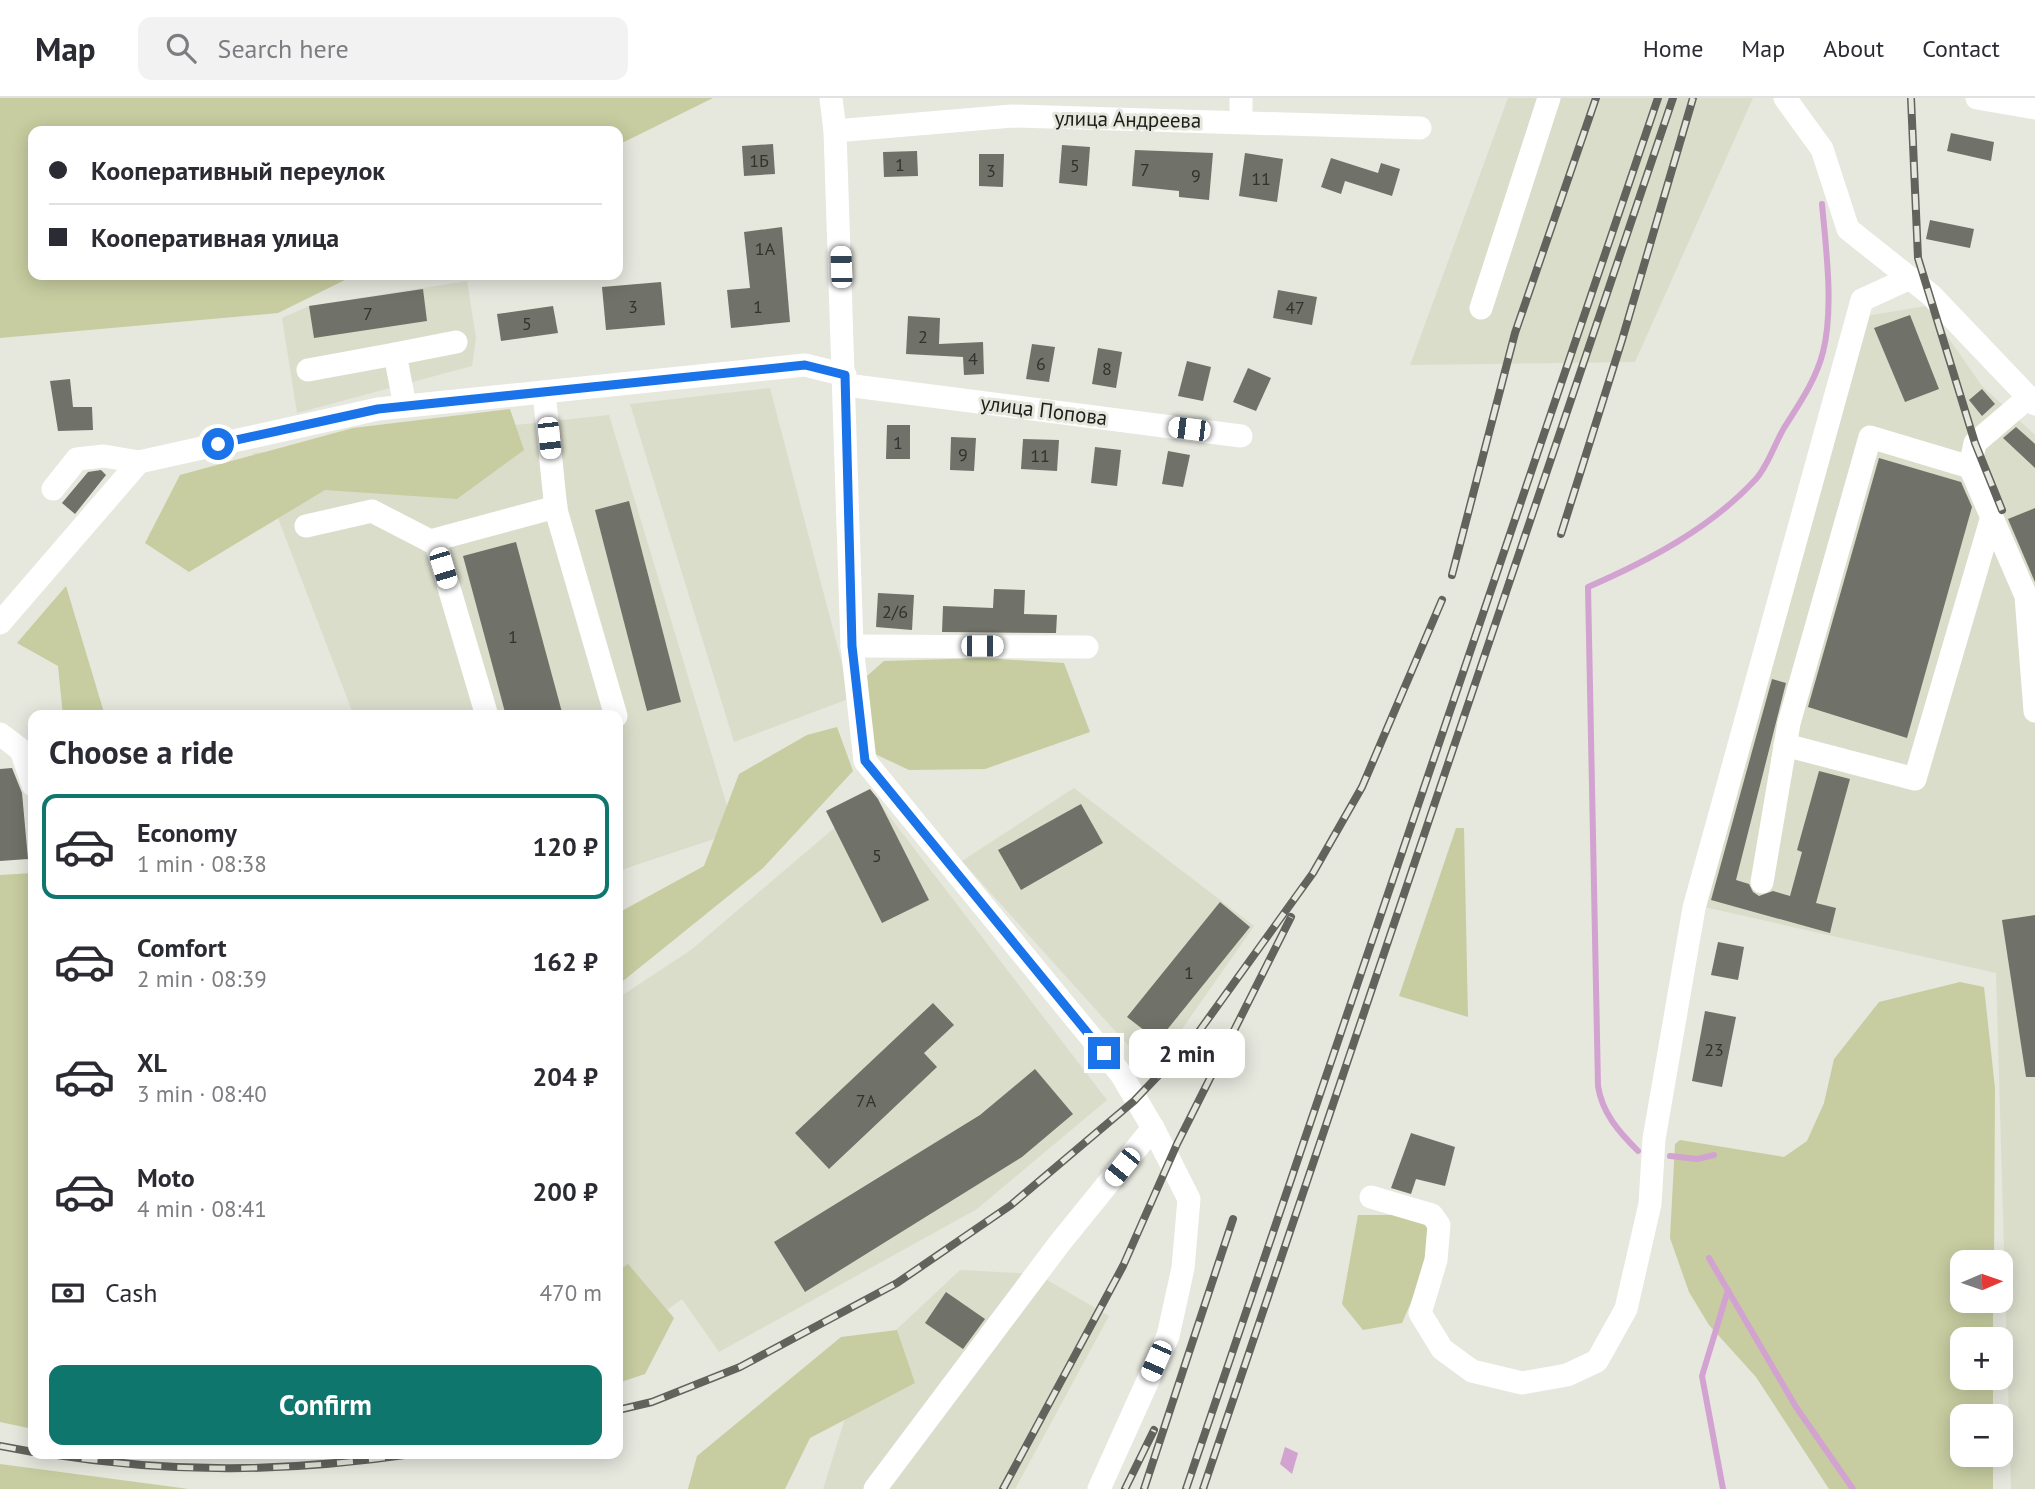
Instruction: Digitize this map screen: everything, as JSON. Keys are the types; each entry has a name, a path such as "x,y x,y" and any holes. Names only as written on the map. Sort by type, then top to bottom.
{"street":[{"path":"831,98 835,131 845,380 852,646 865,761 1121,1074 1153,1128 1189,1199 1183,1268 1168,1336 1099,1489"},
{"path":"1241,98 1241,121"},
{"path":"1481,308 1549,98"},
{"path":"1785,98 1822,149 1848,229 1931,295 2032,400 1975,443 1970,467 2025,596 2035,711"},
{"path":"1978,98 2035,108"},
{"name":"улица Андреева","path":"835,131 1012,107 1241,121 1420,128"},
{"path":"1371,1197 1432,1215 1439,1225 1436,1259 1420,1313 1442,1349 1472,1371 1522,1383 1567,1375 1597,1361 1626,1309 1650,1204 1654,1139 1694,908 1862,300 1910,278"},
{"path":"309,370 456,342"},
{"path":"395,354 405,406"},
{"name":"улица Попова","path":"139,462 405,406 805,365 845,380 1241,436"},
{"path":"544,392 556,507 614,710"},
{"path":"1762,882 1786,745 1870,437 1970,467"},
{"path":"53,489 77,459 104,456 139,462"},
{"path":"0,623 139,462"},
{"path":"430,541 556,507"},
{"path":"306,526 372,511 436,544 485,710"},
{"path":"1786,745 1915,779 1991,520"},
{"path":"852,646 1087,647"},
{"path":"0,734 21,750 28,770"},
{"path":"875,1489 1059,1244 1153,1128"}],"shaded area":[{"path":"1508,98 1753,98 1635,362 1410,365"},
{"path":"467,281 476,338 472,366 297,413 282,318 309,306"},
{"path":"1926,306 1982,386 2035,435 2035,1489 2011,1489 2013,1404 2009,1404 2008,1390 2013,1390 2013,1327 2006,1327 2006,1313 2013,1313 2013,1250 2004,1250 1996,973 1700,906 1866,316"},
{"path":"770,388 851,698 734,742 630,404"},
{"path":"609,415 735,832 623,869 623,710 352,710 253,453"},
{"path":"1074,788 1254,926 1152,1072 962,861"},
{"path":"873,795 1107,1100 977,1209 719,1352 682,1299 623,1342 623,995 691,950"},
{"path":"960,1270 1037,1274 1109,1316 1015,1489 823,1489 863,1361"},
{"path":"1285,1447 1298,1453 1292,1474 1280,1464"}],"green space":[{"path":"0,98 713,98 623,143 623,126 28,126 28,280 345,280 278,313 0,338"},
{"path":"510,409 524,450 457,499 325,490 189,572 145,543 180,475 353,428"},
{"path":"66,586 103,710 62,710 58,666 17,643"},
{"path":"984,658 1064,663 1090,732 985,769 909,770 873,753 867,676 884,661"},
{"path":"837,727 853,771 763,868 623,981 623,910 704,866 739,774 807,735"},
{"path":"1456,828 1464,828 1468,1017 1399,996"},
{"path":"28,873 28,1428 0,1422 0,875"},
{"path":"1960,982 1984,987 1995,1088 1994,1250 1950,1250 1950,1313 1993,1313 1993,1327 1950,1327 1950,1390 1993,1390 1993,1404 1950,1404 1950,1467 1993,1467 1993,1489 1829,1489 1756,1377 1709,1325 1689,1292 1670,1238 1675,1144 1680,1140 1784,1157 1807,1141 1824,1103 1834,1059 1879,1002"},
{"path":"1358,1215 1405,1215 1431,1226 1422,1277 1402,1323 1363,1330 1342,1304"},
{"path":"628,1264 674,1318 645,1374 623,1381 623,1268"},
{"path":"897,1330 915,1383 810,1438 785,1489 688,1489 697,1456 841,1337"},
{"path":"0,1464 189,1489 0,1489"}],"building":[{"path":"1951,133 1994,142 1991,161 1947,151"},
{"path":"773,144 775,174 744,176 742,146"},
{"path":"1062,145 1090,147 1087,186 1059,183"},
{"path":"1135,150 1213,153 1209,200 1179,197 1179,191 1132,186"},
{"path":"917,151 918,176 884,177 883,152"},
{"path":"1245,153 1283,159 1277,202 1239,196"},
{"path":"979,154 1004,154 1003,187 979,186"},
{"path":"1331,158 1378,173 1381,163 1400,169 1392,196 1345,181 1341,194 1321,187"},
{"path":"1930,220 1974,229 1970,248 1926,239"},
{"path":"782,227 790,322 731,328 727,290 750,288 744,232"},
{"path":"661,282 665,325 606,330 602,287"},
{"path":"423,289 427,321 314,338 309,306"},
{"path":"1278,290 1317,297 1312,325 1273,318"},
{"path":"553,306 558,333 501,341 497,314"},
{"path":"1910,315 1939,389 1905,402 1874,328"},
{"path":"908,316 940,318 939,344 983,342 984,374 964,375 963,357 906,354"},
{"path":"1032,344 1055,347 1049,382 1026,379"},
{"path":"1098,348 1122,352 1116,388 1092,384"},
{"path":"1187,361 1211,367 1203,401 1178,396"},
{"path":"1248,368 1271,378 1256,411 1233,402"},
{"path":"70,379 73,407 92,407 93,430 58,431 50,381"},
{"path":"1982,389 1995,404 1982,416 1969,400"},
{"path":"887,425 910,425 910,459 886,459"},
{"path":"2016,427 2035,444 2035,468 2003,438"},
{"path":"951,437 976,438 974,471 950,470"},
{"path":"1023,439 1059,440 1057,471 1021,469"},
{"path":"1095,447 1121,450 1117,486 1091,483"},
{"path":"1168,451 1190,455 1183,487 1162,484"},
{"path":"1879,458 1961,482 1972,507 1907,738 1808,707"},
{"path":"101,470 106,475 75,514 62,503 88,472"},
{"path":"629,501 681,702 647,711 595,510"},
{"path":"2035,508 2035,582 2008,519"},
{"path":"516,542 561,710 504,710 463,556"},
{"path":"994,589 1025,590 1024,614 1057,615 1056,633 942,632 943,606 993,608"},
{"path":"878,593 914,595 912,630 876,627"},
{"path":"1772,679 1786,683 1736,880 1749,884 1759,896 1773,891 1790,896 1802,852 1797,850 1819,771 1850,779 1816,903 1836,908 1830,933 1711,900"},
{"path":"12,768 22,793 28,859 0,861 0,769"},
{"path":"870,789 878,799 929,900 882,923 826,811"},
{"path":"1081,804 1103,843 1021,890 998,850"},
{"path":"1220,902 1250,927 1158,1041 1127,1017"},
{"path":"2035,915 2035,1077 2026,1077 2002,920"},
{"path":"1718,942 1744,947 1738,980 1711,975"},
{"path":"933,1003 954,1025 924,1053 937,1067 829,1169 795,1133"},
{"path":"1705,1011 1736,1017 1722,1087 1692,1081"},
{"path":"1035,1069 1073,1114 1022,1157 805,1292 774,1242 980,1115"},
{"path":"1411,1133 1455,1147 1445,1186 1416,1179 1411,1194 1391,1188"},
{"path":"946,1292 985,1319 963,1349 925,1323"}],"waterway":[{"path":"1638,1151 1612,1121 1603,1105 1598,1086 1588,587 1656,554 1699,528 1738,497 1764,468 1812,382 1823,352 1829,298 1822,204"},
{"path":"1670,1156 1697,1159 1714,1155"},
{"path":"1709,1258 1796,1407 1853,1489"},
{"path":"1723,1489 1702,1376 1728,1290"}],"railway":[{"path":"1452,575 1515,333 1596,98"},
{"path":"1186,1489 1658,98"},
{"path":"1203,1489 1673,98"},
{"path":"1561,534 1622,340 1693,98"},
{"path":"1911,98 1918,258 1975,443 2002,510"},
{"path":"623,1409 652,1402 740,1367 897,1283 1011,1205 1134,1101 1195,1037 1313,873 1362,787 1442,600"},
{"path":"1003,1489 1123,1266 1177,1144 1291,917"},
{"path":"1144,1489 1233,1219"},
{"path":"1125,1489 1154,1430"},
{"path":"0,1446 28,1451"},
{"path":"88,1459 187,1468 276,1467 374,1459"}],"route":[{"path":"218,444 378,409 499,395 805,365 845,375 852,646 865,761 1104,1053"}]}
